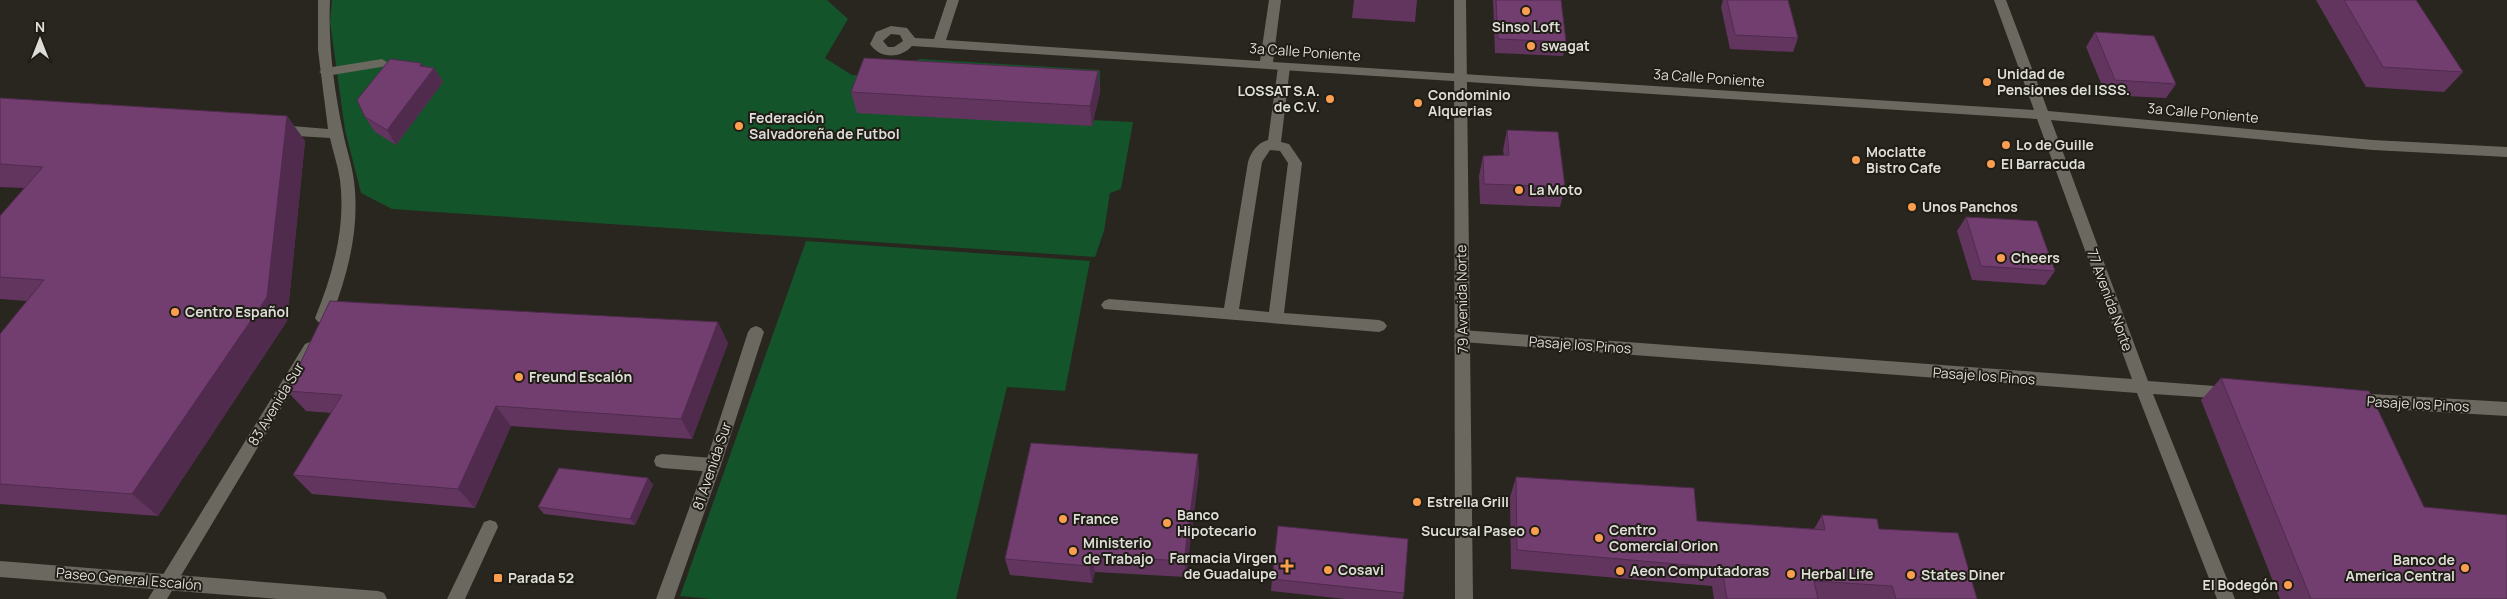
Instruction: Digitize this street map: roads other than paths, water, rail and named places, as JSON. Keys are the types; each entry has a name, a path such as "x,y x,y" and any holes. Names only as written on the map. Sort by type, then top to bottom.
{"street":[{"name":"83 Avenida Sur","path":"157,599 313,342 338,282 348,228 347,180 336,134 326,72 322,23 324,0"},
{"path":"939,43 952,0"},
{"path":"1266,65 1275,0"},
{"name":"79 Avenida Norte","path":"1460,0 1464,599"},
{"name":"77 Avenida Norte","path":"2000,0 2143,388 2226,599"},
{"name":"3a Calle Poniente","path":"909,42 2042,115 2372,145 2507,152"},
{"path":"326,72 382,63"},
{"path":"1274,144 1284,67"},
{"path":"267,130 336,134"},
{"path":"1231,314 1255,162 1257,155 1267,145 1274,144 1284,147 1295,163 1276,318"},
{"path":"1109,305 1379,326"},
{"name":"81 Avenida Sur","path":"666,599 713,465 756,332"},
{"name":"Pasaje los Pinos","path":"1462,336 2241,394"},
{"name":"Pasaje los Pinos","path":"2340,400 2507,409"},
{"path":"662,461 713,465"},
{"path":"456,599 490,527"},
{"name":"Paseo General Escalón","path":"0,569 378,599"}],"place":[{"name":"Sinso Loft","path":"1526,11"},
{"name":"swagat","path":"1531,46"},
{"name":"Unidad de Pensiones del ISSS.","path":"1987,82"},
{"name":"LOSSAT S.A. de C.V.","path":"1330,99"},
{"name":"Condominio Alquerias","path":"1418,103"},
{"name":"Federación Salvadoreña de Futbol","path":"739,126"},
{"name":"Lo de Guille","path":"2006,145"},
{"name":"Moclatte Bistro Cafe","path":"1856,160"},
{"name":"El Barracuda","path":"1991,164"},
{"name":"La Moto","path":"1519,190"},
{"name":"Unos Panchos","path":"1912,207"},
{"name":"Cheers","path":"2001,258"},
{"name":"Centro Español","path":"175,312"},
{"name":"Freund Escalón","path":"519,377"},
{"name":"Estrella Grill","path":"1417,502"},
{"name":"France","path":"1063,519"},
{"name":"Banco Hipotecario","path":"1167,523"},
{"name":"Sucursal Paseo","path":"1535,531"},
{"name":"Centro Comercial Orion","path":"1599,538"},
{"name":"Ministerio de Trabajo","path":"1073,551"},
{"name":"Farmacia Virgen de Guadalupe","path":"1287,566"},
{"name":"Banco de America Central","path":"2465,568"},
{"name":"Cosavi","path":"1328,570"},
{"name":"Aeon Computadoras","path":"1620,571"},
{"name":"Herbal Life","path":"1791,574"},
{"name":"States Diner","path":"1911,575"},
{"name":"Parada 52","path":"498,578"},
{"name":"El Bodegón","path":"2288,585"}]}
